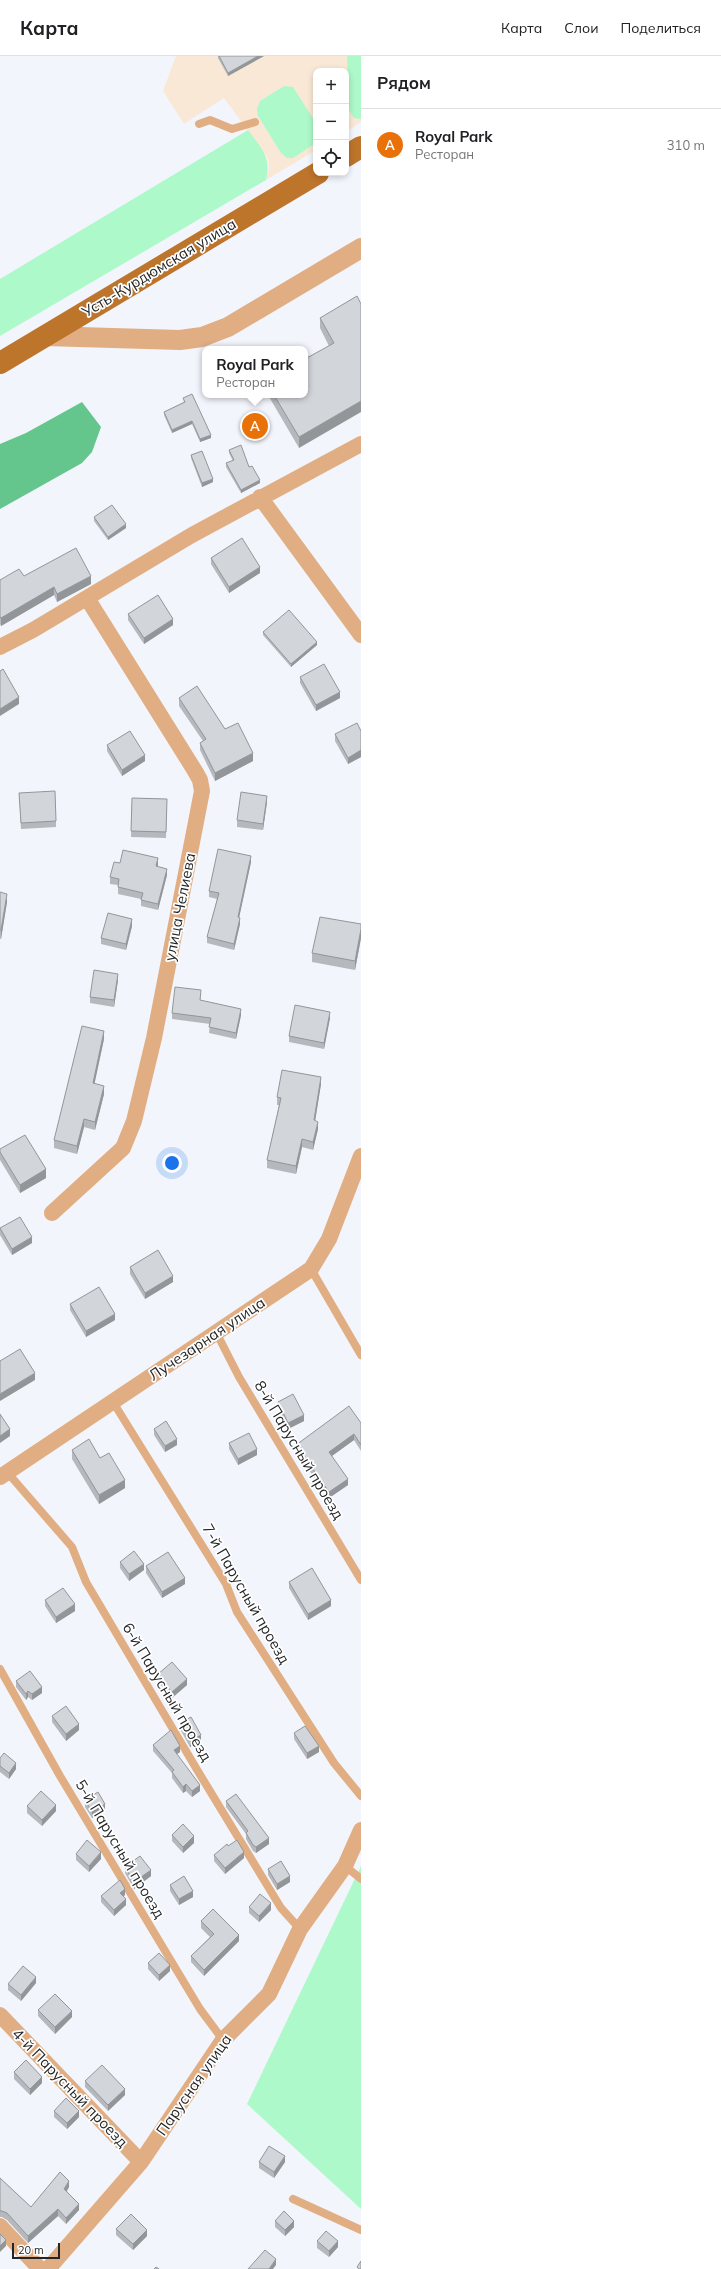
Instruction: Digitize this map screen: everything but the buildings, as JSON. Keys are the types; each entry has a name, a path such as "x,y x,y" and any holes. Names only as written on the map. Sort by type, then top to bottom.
{"main road":[{"name":"Усть-Курдюмская улица","path":"0,363 313,176"}],"street":[{"path":"45,336 180,340 202,337 228,327 361,248"},
{"path":"0,647 87,598 192,535 260,497 361,444"},
{"path":"260,497 361,635"},
{"name":"улица Челиева","path":"52,1213 123,1148 134,1121 155,1030 202,791 200,780 195,771 87,598"},
{"name":"Лучезарная улица","path":"4,1475 311,1269 328,1239 361,1156"},
{"name":"Парусная улица","path":"48,2269 141,2162 223,2040 269,1994 300,1929 345,1866 361,1830"},
{"name":"4-й Парусный проезд","path":"0,2015 141,2162"},
{"path":"0,2226 40,2269"}],"lane":[{"path":"199,124 210,120 232,129 255,122"},
{"path":"311,1269 361,1356"},
{"name":"8-й Парусный проезд","path":"216,1332 239,1377 361,1580"},
{"name":"7-й Парусный проезд","path":"113,1402 226,1584 236,1612 334,1763 361,1796"},
{"name":"6-й Парусный проезд","path":"4,1475 72,1547 86,1582 192,1761 282,1908 300,1929"},
{"name":"5-й Парусный проезд","path":"0,1669 60,1776 200,2010 223,2040"},
{"path":"345,1866 361,1879"},
{"path":"293,2199 361,2230"}],"shaded area":[{"path":"176,56 361,56 361,122 349,130 349,68 313,68 313,152 266,180 269,169 268,158 224,98 184,124 163,91"}],"green space":[{"path":"347,56 361,56 361,119 354,118 349,110 349,68 347,68"},
{"path":"284,86 293,87 313,118 313,145 293,158 287,158 281,153 258,116 257,109 260,101"},
{"path":"248,130 264,153 268,165 266,180 0,336 0,279"},
{"path":"82,402 101,427 92,452 82,463 0,509 0,444 26,433"},
{"path":"361,1866 361,2209 247,2104"}],"place":[{"name":"Royal Park","path":"255,426"}]}
